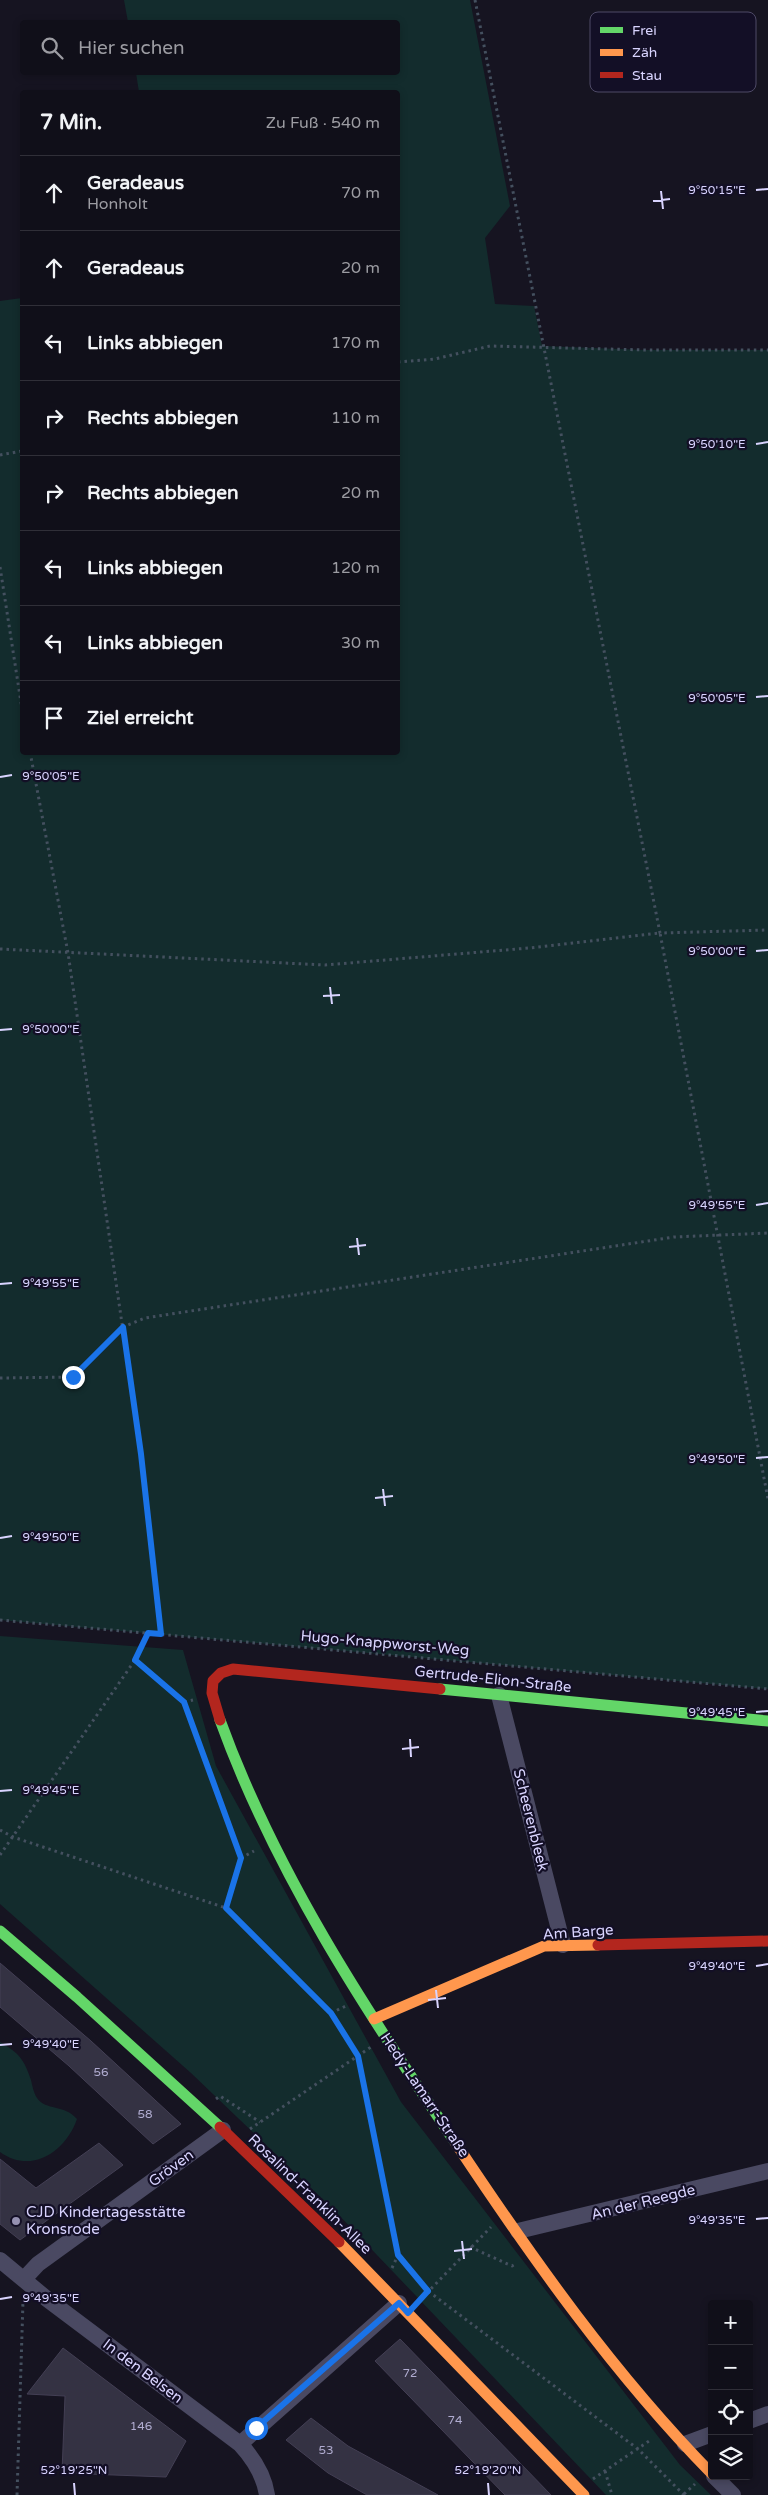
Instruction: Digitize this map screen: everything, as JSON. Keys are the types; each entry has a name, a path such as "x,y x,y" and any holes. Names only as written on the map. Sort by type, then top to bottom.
{"street":[{"name":"Gertrude-Elion-Straße","path":"212,1694 216,1676 223,1671 233,1669 768,1721"},
{"name":"Hedy-Lamarr-Straße","path":"212,1694 236,1766 270,1842 374,2019 518,2231 600,2344 669,2428 708,2470"},
{"name":"Scheerenbleek","path":"499,1695 563,1945"},
{"name":"Rosalind-Franklin-Allee","path":"0,1931 116,2031 228,2135 404,2308 581,2492"},
{"name":"Am Barge","path":"374,2019 544,1946 768,1941"},
{"name":"Gröven","path":"24,2279 38,2264 228,2135"},
{"name":"An der Reegde","path":"518,2231 768,2172"},
{"name":"In den Belsen","path":"0,2260 240,2444 254,2459 266,2486 267,2495"},
{"path":"240,2444 404,2308"},
{"path":"753,2420 768,2414"},
{"path":"684,2444 709,2435"},
{"name":"Hedy-Lamarr-Straße","path":"718,2480 733,2495"}],"path":[{"path":"475,0 542,346 660,933 768,1499"},
{"path":"400,362 435,359 490,346 645,350 768,350"},
{"path":"0,455 20,451"},
{"path":"0,567 20,697"},
{"path":"31,755 68,953 143,1463 161,1634"},
{"path":"0,949 326,965 529,948 660,933 768,930"},
{"path":"0,1378 73,1377 123,1327 145,1318 674,1237 768,1232"},
{"name":"Hugo-Knappworst-Weg","path":"0,1620 768,1689"},
{"path":"0,1856 135,1660 148,1633"},
{"path":"135,1660 184,1702 241,1858 226,1908"},
{"path":"184,1702 212,1694"},
{"path":"0,1830 13,1837 226,1908 331,2013 358,2056 398,2255 428,2291 638,2449 684,2495"},
{"path":"241,1858 270,1842"},
{"path":"228,2135 386,2037"},
{"path":"404,2308 428,2291 506,2213"},
{"path":"470,2247 512,2266 533,2252"},
{"path":"17,2495 24,2279"},
{"path":"581,2492 605,2471 669,2428"},
{"path":"605,2471 612,2495"}],"green space":[{"path":"124,0 470,0 510,206 485,238 495,304 534,306 542,346 645,350 768,350 768,1689 0,1620 0,301 20,298 20,755 400,755 400,90 139,90 136,75 400,75 400,20 128,20"},
{"path":"0,1636 183,1650 216,1766 401,2102 680,2465 711,2495 606,2495 335,2211 191,2073 0,1904"},
{"path":"0,2042 16,2053 23,2062 35,2094 41,2102 45,2105 67,2111 77,2119 72,2131 56,2150 36,2160 24,2161 0,2152"}],"building":[{"path":"0,1963 91,2041 181,2124 153,2144 69,2066 0,2007"},
{"path":"99,2143 123,2165 20,2240 0,2224 0,2159 36,2188"},
{"path":"400,2339 551,2495 505,2495 375,2361"},
{"path":"63,2348 186,2441 166,2477 62,2473 65,2396 27,2394"},
{"path":"311,2418 348,2446 438,2495 367,2495 328,2473 286,2440"}],"traffic: fast":[{"path":"440,1689 768,1721"},
{"path":"220,1720 242,1776 267,1831 324,1938 388,2041 455,2142"},
{"path":"0,1931 77,1997 220,2127"}],"traffic: slow":[{"path":"374,2019 544,1946 598,1945"},
{"path":"455,2142 544,2272 608,2356 676,2436 708,2470"},
{"path":"339,2242 584,2495"}],"traffic: jam":[{"path":"220,1720 212,1693 213,1681 221,1673 233,1669 440,1689"},
{"path":"598,1945 768,1941"},
{"path":"220,2127 339,2242"}],"place":[{"name":"CJD Kindertagesstätte Kronsrode","path":"16,2221"}],"route":[{"path":"73,1377 123,1327 141,1454 161,1634 148,1633 135,1660 184,1702 241,1858 226,1908 331,2013 358,2056 398,2255 428,2291 408,2313 399,2303 256,2428"}]}
